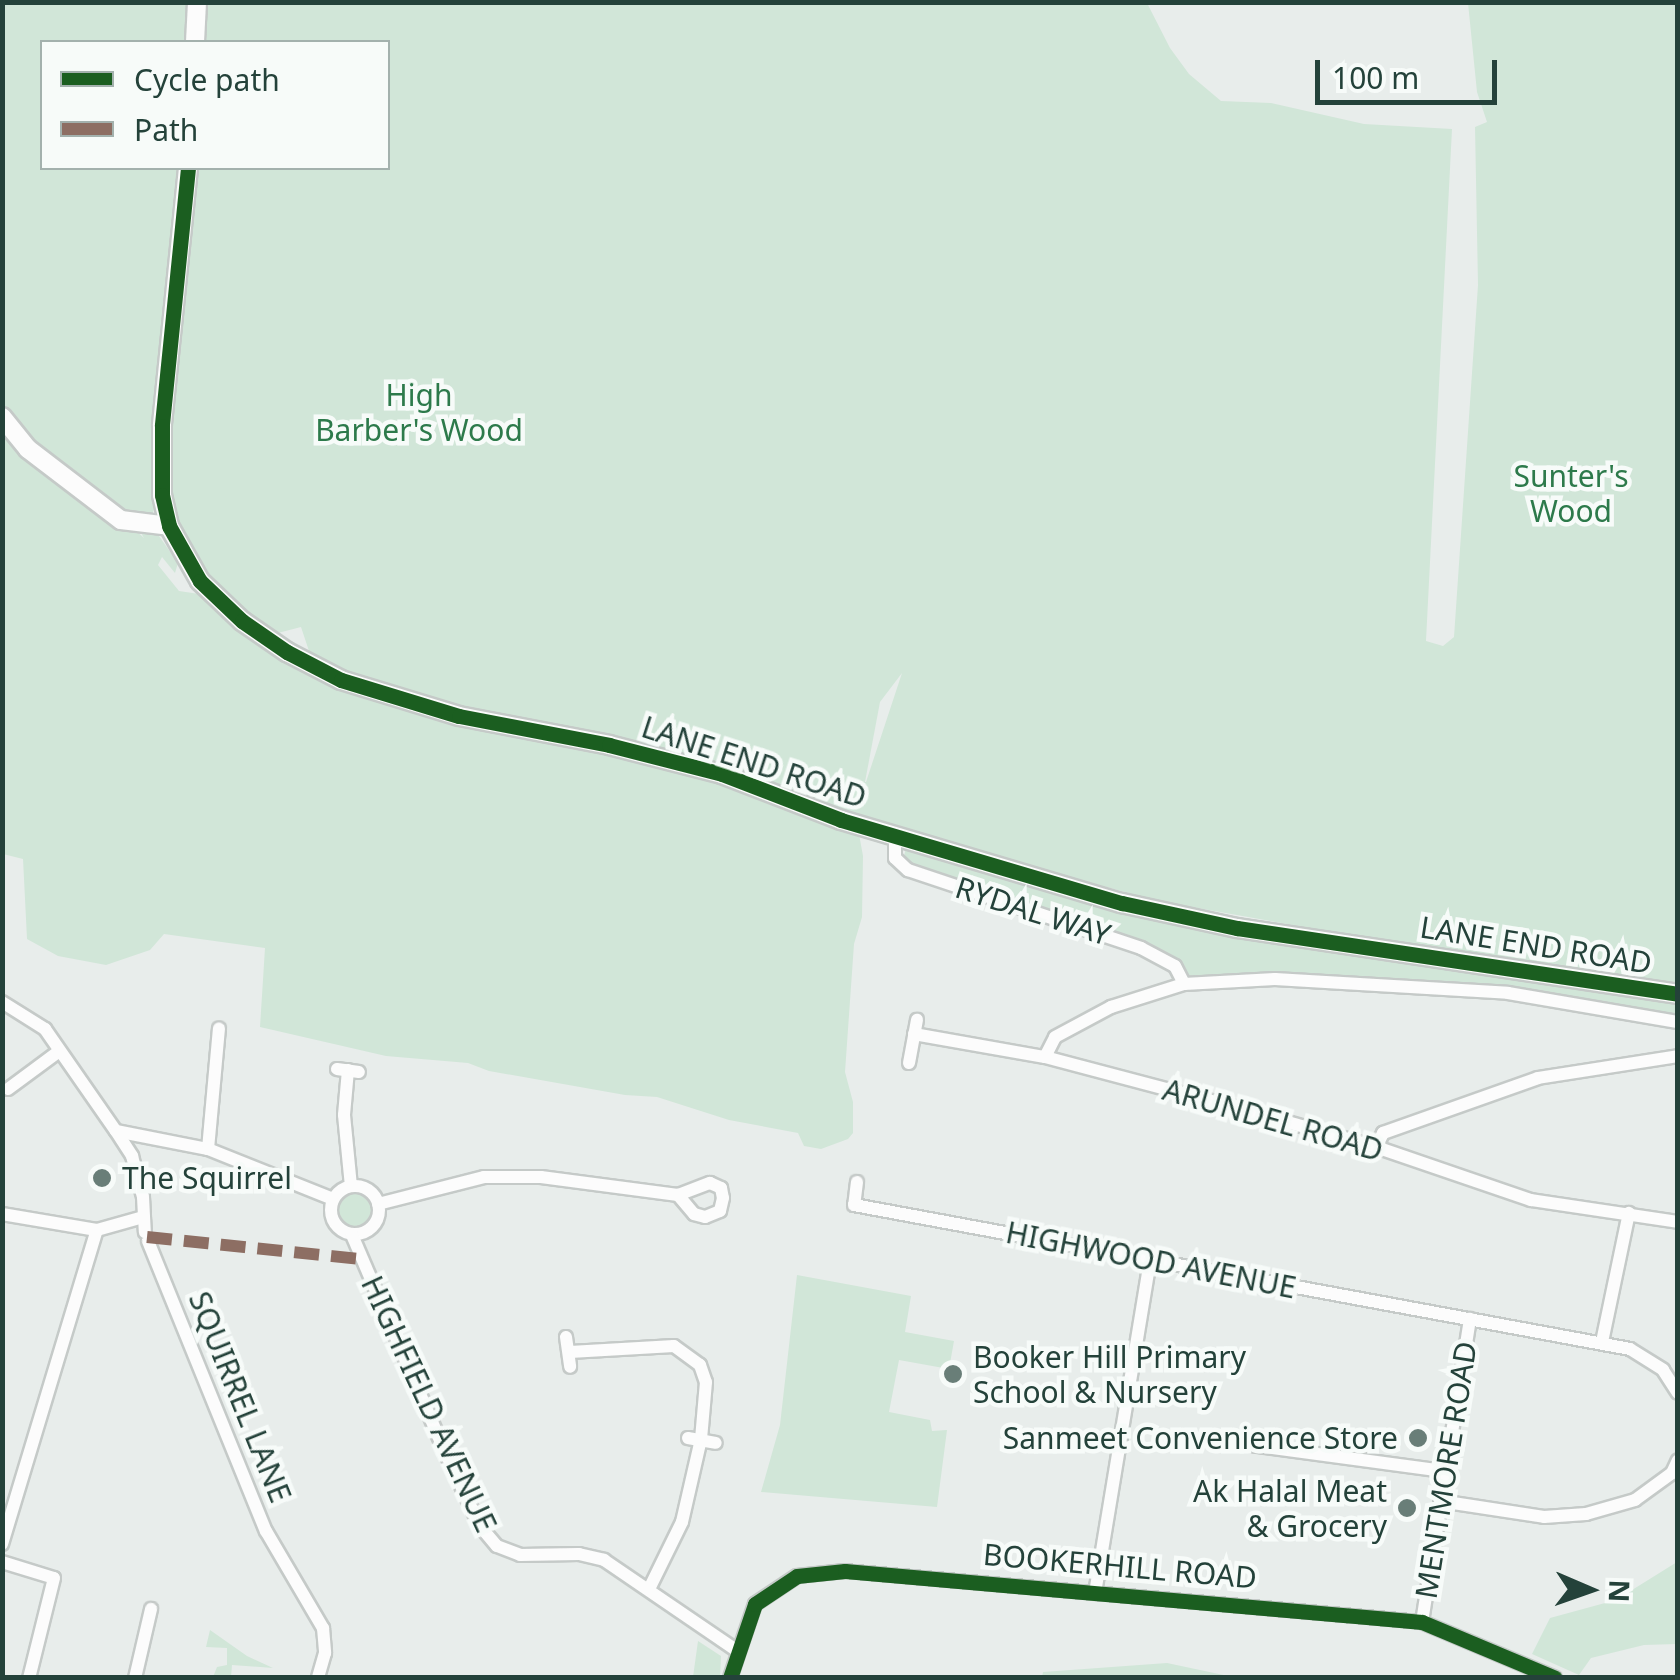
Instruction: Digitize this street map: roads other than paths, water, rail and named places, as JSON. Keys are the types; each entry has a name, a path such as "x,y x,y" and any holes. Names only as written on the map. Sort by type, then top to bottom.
{"street":[{"path":"195,40 197,2"},
{"name":"LANE END ROAD","path":"188,170 162,426 160,467 169,526 200,580 242,621 287,652 341,680 459,716 609,745 722,774 841,820 1001,870 1166,914 1678,994"},
{"path":"2,418 28,449 121,520 169,526"},
{"name":"RYDAL WAY","path":"895,834 895,858 908,870 1141,948 1175,966 1184,984"},
{"path":"1045,1057 1055,1037 1111,1007 1184,984 1276,978 1508,992 1678,1022"},
{"name":"SQUIRREL LANE","path":"2,1002 44,1030 132,1156 145,1230 266,1531 323,1628 326,1653 318,1678"},
{"name":"ARUNDEL ROAD","path":"908,1063 916,1027 1045,1057 1376,1147 1531,1200 1678,1222"},
{"path":"208,1149 219,1028"},
{"path":"8,1089 58,1052"},
{"path":"1376,1147 1383,1133 1538,1078 1678,1056"},
{"path":"348,1070 344,1115 351,1186"},
{"path":"116,1131 208,1149 333,1199"},
{"path":"378,1204 484,1178 541,1178 678,1195"},
{"name":"HIGHWOOD AVENUE","path":"857,1182 854,1204 1630,1348 1663,1370 1678,1392"},
{"path":"351,1186 368,1190 378,1204 376,1222 352,1234 333,1222 333,1199 351,1186"},
{"path":"1602,1342 1628,1213"},
{"path":"2,1214 97,1230 145,1230"},
{"path":"2,1544 97,1230"},
{"name":"HIGHFIELD AVENUE","path":"352,1234 480,1526 497,1546 520,1555 579,1554 604,1560 736,1650"},
{"path":"1095,1594 1150,1260"},
{"name":"MENTMORE ROAD","path":"1422,1622 1470,1319"},
{"path":"566,1337 570,1367"},
{"path":"570,1352 657,1344 690,1354 706,1382 682,1522 649,1589"},
{"path":"694,1439 716,1442"},
{"path":"1236,1443 1443,1471"},
{"path":"1440,1501 1544,1517 1586,1514 1635,1500 1672,1473 1678,1460"},
{"path":"2,1562 54,1578 28,1678"},
{"name":"BOOKERHILL ROAD","path":"730,1678 736,1650 756,1604 797,1576 845,1571 1422,1622 1555,1678"},
{"path":"135,1678 151,1610"}],"place":[{"name":"The Squirrel","path":"102,1178"},
{"name":"Booker Hill Primary School & Nursery","path":"953,1374"},
{"name":"Sanmeet Convenience Store","path":"1418,1438"},
{"name":"Ak Halal Meat & Grocery","path":"1407,1508"}],"park label":[{"name":"High Barber's Wood","path":"419,412"},
{"name":"Sunter's Wood","path":"1571,493"}]}
